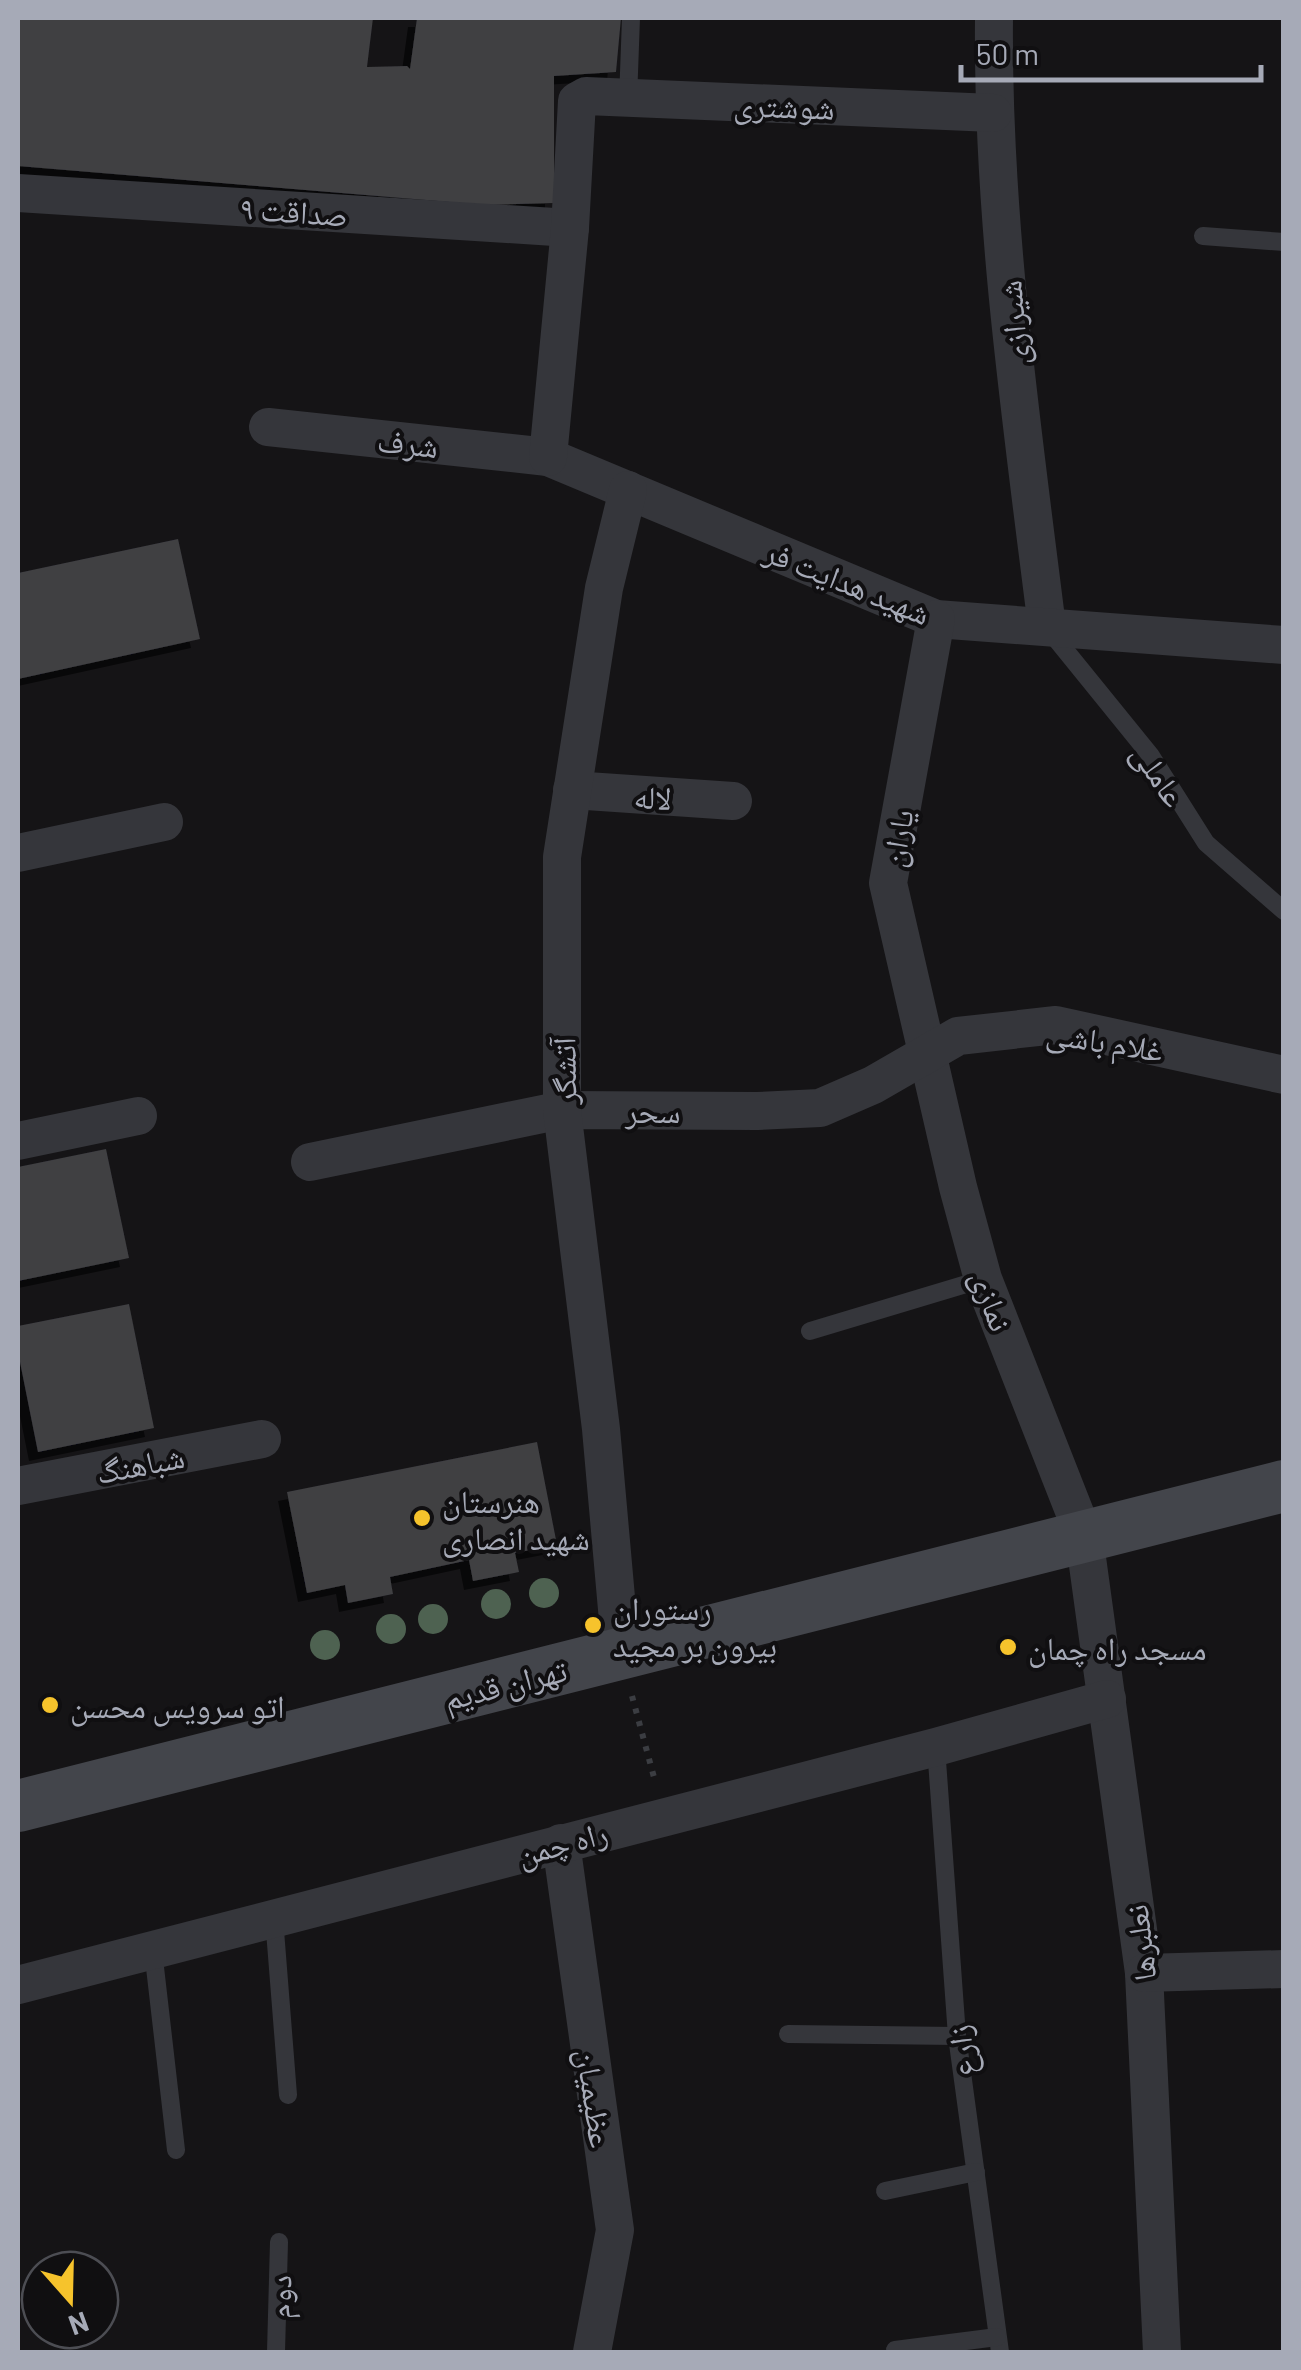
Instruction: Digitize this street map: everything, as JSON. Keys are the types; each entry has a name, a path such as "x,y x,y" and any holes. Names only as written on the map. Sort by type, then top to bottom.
{"main road":[{"name":"تهران قدیم","path":"18,1806 1284,1486"}],"street":[{"name":"شیرازی","path":"994,18 993,113 1018,391 1047,627"},
{"name":"شوشتری","path":"570,228 576,101 586,96 993,113"},
{"name":"صداقت ۹","path":"18,193 570,228"},
{"path":"548,457 570,228"},
{"name":"شرف","path":"268,427 548,457"},
{"name":"شهید هدایت فر","path":"548,457 936,619 1284,645"},
{"name":"آتشگر","path":"621,1654 601,1429 562,1110 562,857 604,588 628,490"},
{"name":"یاران","path":"930,1055 888,883 936,619"},
{"name":"لاله","path":"572,790 733,802"},
{"path":"18,853 164,822"},
{"name":"غلام باشی","path":"930,1055 958,1036 1056,1025 1284,1075"},
{"name":"سحر","path":"310,1162 562,1110 820,1108 930,1055"},
{"name":"نمازی","path":"930,1055 958,1188 984,1279 1084,1536"},
{"path":"18,1141 138,1116"},
{"name":"شباهنگ","path":"18,1486 262,1440"},
{"name":"نعلبرها","path":"1084,1536 1144,1973 1162,2352"},
{"name":"راه چمن","path":"18,1985 936,1747 1106,1699"},
{"name":"عظیمیان","path":"560,1842 615,2230 592,2352"},
{"path":"1144,1973 1284,1969"}],"lane":[{"path":"628,100 631,18"},
{"path":"1203,236 1284,242"},
{"name":"عاملی","path":"1047,627 1151,756 1206,844 1284,911"},
{"path":"810,1332 984,1279"},
{"name":"زارع","path":"936,1747 957,2036 998,2345"},
{"path":"274,1918 288,2096"},
{"path":"153,1950 176,2150"},
{"path":"788,2034 957,2036"},
{"path":"885,2191 976,2172"},
{"name":"دوم","path":"276,2352 279,2242"},
{"path":"895,2350 998,2345"}],"path":[{"path":"621,1654 664,1816"}],"building":[{"path":"18,18 373,18 367,67 410,69 417,18 621,18 616,72 554,76 554,203 486,205 18,166"},
{"path":"178,539 200,639 18,679 18,573"},
{"path":"106,1149 129,1258 18,1281 18,1167"},
{"path":"129,1304 154,1428 38,1452 18,1352 18,1326"},
{"name":"هنرستان شهید انصاری","path":"537,1442 557,1545 515,1553 519,1572 473,1581 469,1560 390,1577 393,1594 348,1603 345,1585 307,1593 287,1492"}],"place":[{"name":"هنرستان شهید انصاری","path":"422,1518"},
{"name":"رستوران بیرون بر مجید","path":"593,1625"},
{"name":"مسجد راه چمان","path":"1008,1647"},
{"name":"اتو سرویس محسن","path":"50,1705"}]}
